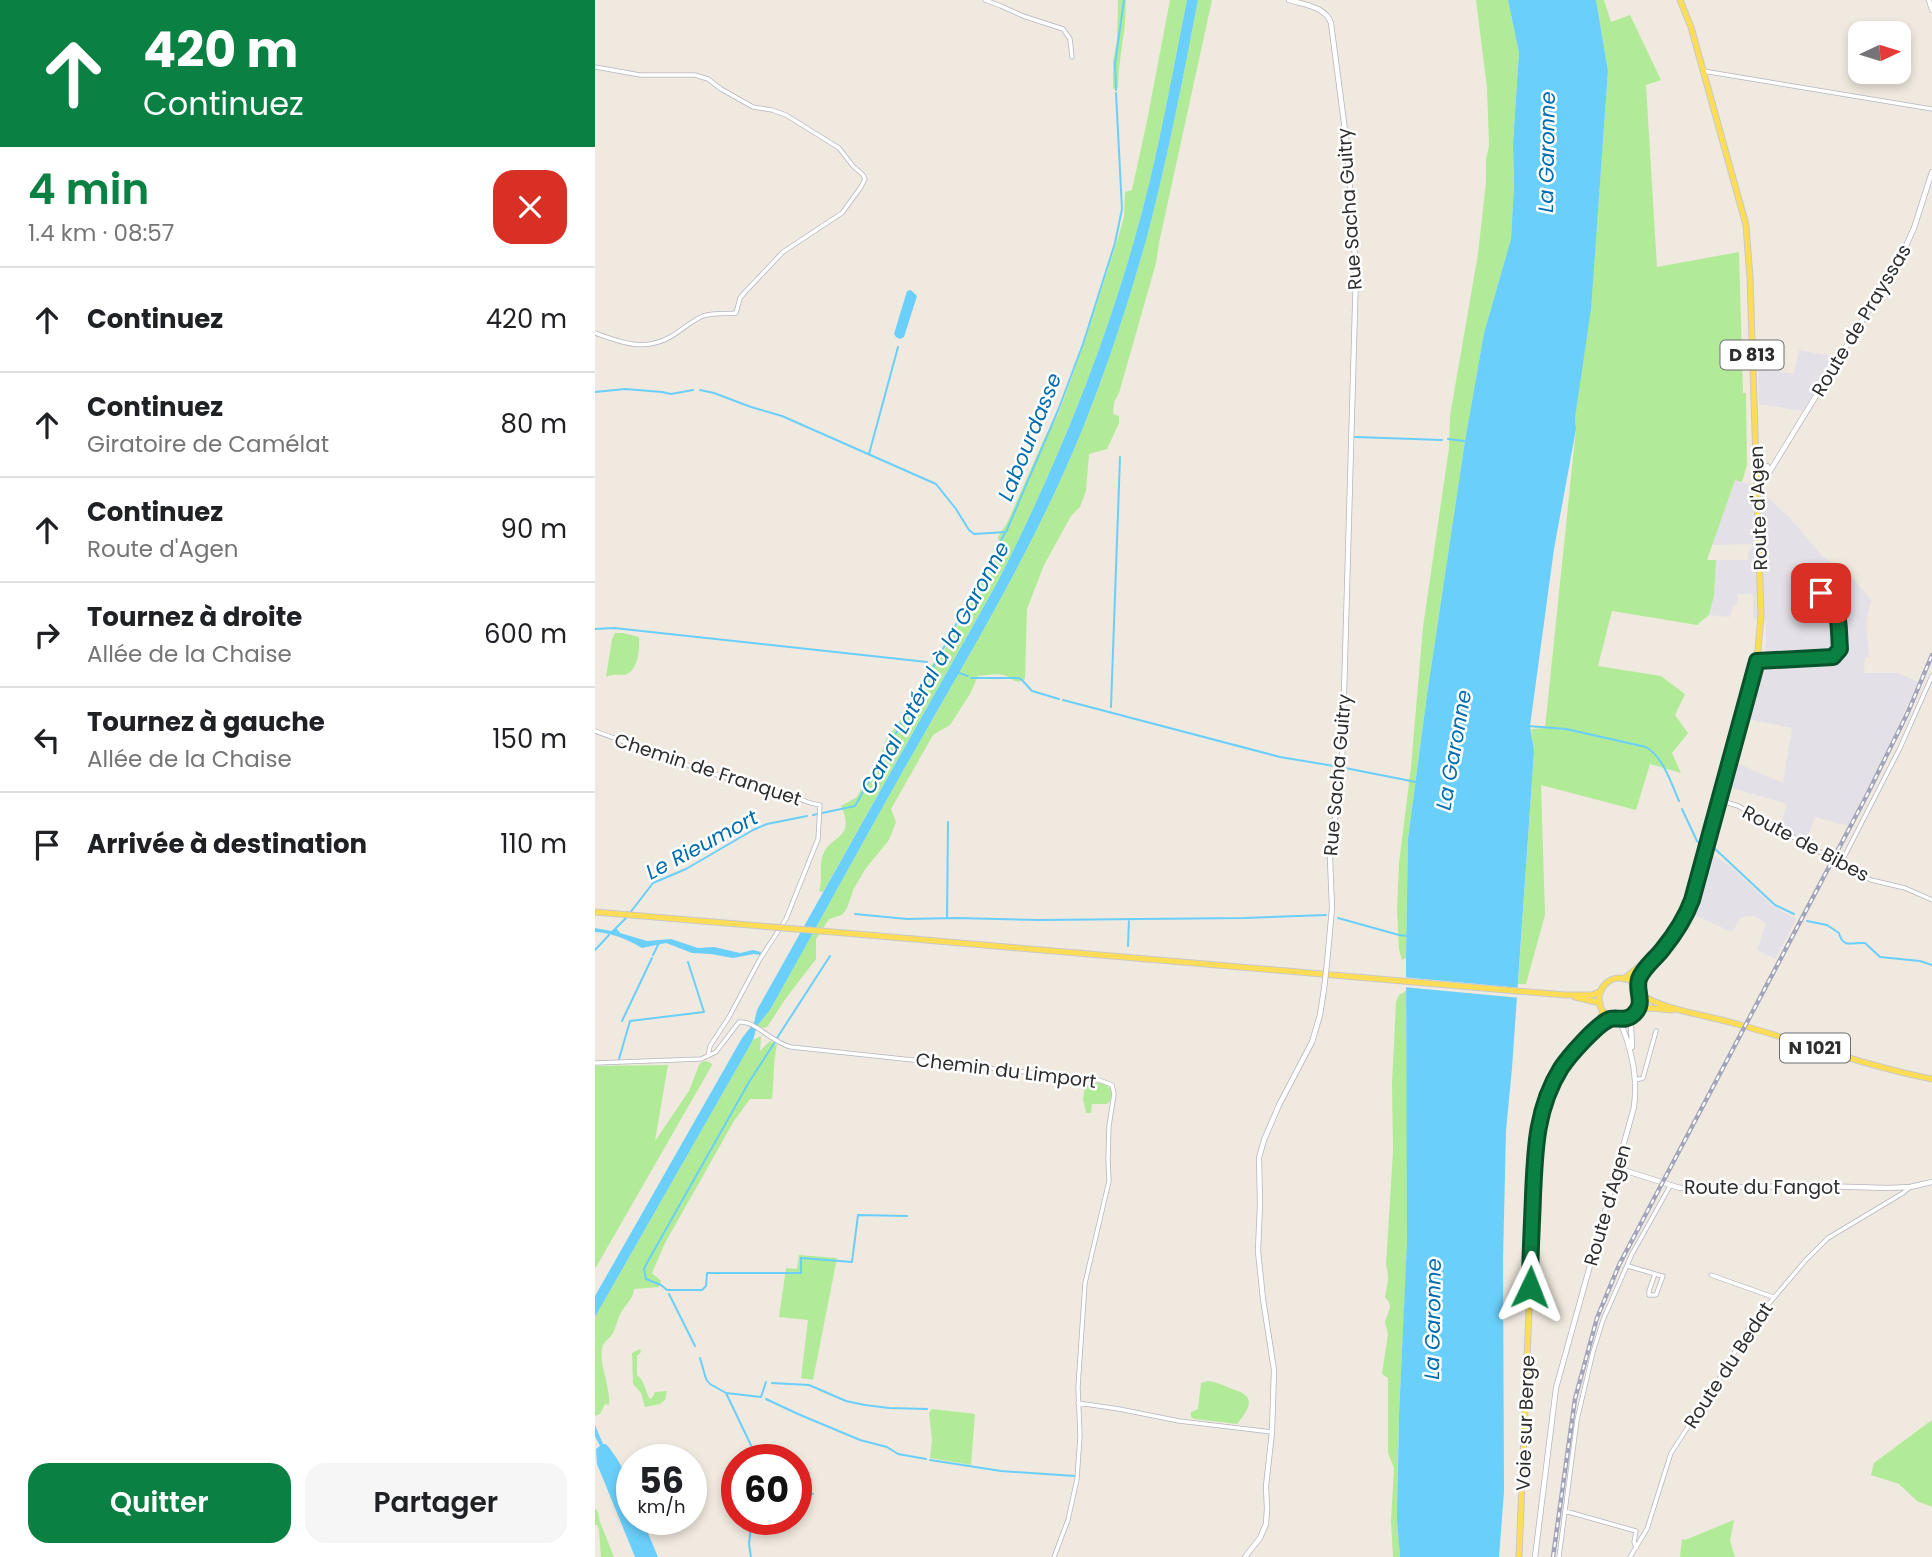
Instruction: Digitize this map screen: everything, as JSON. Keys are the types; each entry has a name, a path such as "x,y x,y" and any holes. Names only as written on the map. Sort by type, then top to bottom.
{"main road":[{"name":"D 813","path":"1680,0 1691,27 1703,71"},
{"name":"Route d'Agen","path":"1639,992 1639,979 1643,972 1672,938 1688,909 1757,661 1761,615 1750,265 1746,225 1703,71"},
{"path":"595,912 1562,995 1592,995 1601,991 1609,981 1618,979 1625,979 1633,984 1639,992 1640,1003 1632,1016 1614,1019 1600,1026 1576,1048"},
{"name":"Route d'Agen","path":"1625,979 1672,938"},
{"path":"1601,991 1600,1003 1603,1011 1614,1019"},
{"name":"N 1021","path":"1639,992 1655,1002 1868,1064 1932,1079"},
{"path":"1562,995 1600,1003"},
{"name":"N 1021","path":"1637,1010 1650,1008 1699,1014"},
{"path":"1576,1048 1603,1011"},
{"name":"Voie sur Berge","path":"1519,1557 1536,1138 1549,1092 1561,1068 1576,1048"}],"street":[{"path":"985,0 1063,29 1070,39 1072,57"},
{"name":"Rue Sacha Guitry","path":"1245,1557 1260,1538 1266,1524 1266,1486 1272,1432 1273,1357 1258,1251 1259,1158 1279,1105 1312,1042 1320,1015 1332,915 1331,852 1342,764 1356,272 1347,146 1331,23 1324,12 1289,0"},
{"path":"1929,0 1932,10"},
{"path":"595,67 640,75 691,75 708,79 753,107 786,115 829,141 843,152 863,175 864,181 842,213 783,252 740,298 736,313 702,316 667,339 642,345 620,342 595,333"},
{"path":"1703,71 1932,109"},
{"name":"Route de Prayssas","path":"1768,469 1775,462 1901,257 1914,228 1932,172"},
{"path":"1757,469 1768,469 1764,479 1757,483"},
{"path":"1757,661 1833,657 1840,649 1836,607 1821,593 1808,592"},
{"path":"1841,863 1900,748 1932,676"},
{"path":"1926,691 1932,694"},
{"name":"Chemin de Franquet","path":"595,731 700,769 789,795 820,808 819,835 815,849 786,919 710,1046 708,1056"},
{"name":"Route de Bibes","path":"1719,800 1738,806 1871,880 1905,888 1932,900"},
{"name":"Route d'Agen","path":"1535,1557 1556,1388 1634,1107 1636,1080 1632,1016"},
{"name":"Route d'Agen","path":"1614,1019 1623,1027 1633,1059"},
{"name":"Chemin du Limport","path":"708,1056 716,1052 742,1021 761,1030 771,1039 791,1046 1099,1080 1112,1085 1114,1094 1109,1125 1109,1181 1085,1283 1080,1333 1080,1436 1077,1479 1068,1520 1054,1557"},
{"path":"1636,1080 1643,1079 1656,1031"},
{"path":"595,1063 694,1059 708,1056"},
{"name":"Route du Fangot","path":"1617,1168 1681,1188 1910,1187 1932,1182"},
{"path":"1559,1557 1577,1420 1593,1352 1606,1312 1638,1243 1670,1186"},
{"name":"Route du Bedat","path":"1630,1557 1653,1514 1671,1453 1718,1381 1742,1337 1773,1297 1834,1234 1910,1187"},
{"path":"1628,1266 1655,1274 1663,1278 1656,1295 1653,1296 1649,1291 1655,1274"},
{"path":"1711,1275 1773,1297"},
{"path":"1078,1403 1179,1421 1272,1432"},
{"path":"1565,1511 1636,1531 1636,1548"}],"shaded area":[{"path":"1799,350 1831,356 1831,364 1803,411 1759,404 1758,368 1794,374"},
{"path":"1735,479 1762,492 1791,519 1822,556 1850,575 1871,600 1866,622 1869,657 1865,658 1864,673 1898,673 1918,682 1848,826 1815,817 1806,841 1779,828 1787,804 1729,787 1736,763 1783,783 1792,728 1748,719 1765,657 1766,638 1766,621 1753,619 1753,594 1738,594 1737,605 1733,605 1730,617 1709,615 1714,596 1716,560 1748,560 1752,548 1752,544 1712,545"},
{"path":"1712,854 1731,867 1773,906 1796,919 1775,959 1757,950 1766,923 1754,916 1741,917 1732,932 1695,915"}],"green space":[{"path":"1118,0 1126,0 1125,24 1118,88 1113,89 1113,61 1117,40"},
{"path":"1170,0 1187,0 1156,156 1114,305 1080,399 1041,492 997,583 823,892 819,891 825,850 844,832 846,826 841,806 857,797 881,754 887,737 897,725 931,665 940,658 995,556 998,537 1058,415 1119,235 1124,216 1125,192 1132,190"},
{"path":"1198,0 1212,0 1156,263 1119,393 1114,402 1113,414 1119,416 1119,423 1107,449 1089,454 1086,491 1080,507 1071,516 1044,565 1027,609 1025,679 1016,681 997,674 978,676 950,725 933,735 891,809 896,822 889,840 866,868 842,915 829,919 816,939 816,959 767,1027 757,1026 770,1010 994,610 1063,475 1101,380 1141,258 1169,146"},
{"path":"1476,0 1508,0 1519,53 1513,143 1511,239 1484,333 1465,441 1408,839 1406,958 1402,960 1397,910 1399,863 1411,767 1423,627 1449,448 1450,416 1478,254 1489,146 1487,88"},
{"path":"1596,0 1604,0 1611,22 1630,15 1661,80 1646,85 1657,267 1739,252 1747,465 1742,482 1735,480 1707,560 1716,560 1714,596 1709,615 1697,625 1612,611 1598,666 1661,676 1685,694 1675,715 1688,733 1672,753 1681,773 1650,764 1636,810 1541,785 1545,915 1526,984 1518,984 1534,751 1531,729 1545,728 1597,222 1608,71"},
{"path":"615,633 639,637 638,653 635,665 629,673 606,677 612,639"},
{"path":"1406,991 1408,1211 1398,1439 1400,1557 1393,1557 1391,1521 1394,1468 1388,1453 1388,1378 1382,1374 1388,1334 1385,1322 1390,1308 1385,1297 1393,1151 1392,1084 1396,1002 1399,995"},
{"path":"761,1036 760,1051 770,1041 777,1045 772,1099 750,1099 734,1121 665,1243 652,1273 661,1281 659,1287 634,1289 632,1297 620,1314 602,1352 609,1405 605,1404 600,1414 595,1416 595,1317 753,1040"},
{"path":"706,1061 712,1065 595,1269 595,1066 668,1065 655,1141 689,1091 699,1065"},
{"path":"1090,1082 1105,1084 1112,1090 1107,1104 1092,1104 1091,1113 1086,1113 1083,1099 1085,1087"},
{"path":"799,1255 837,1258 813,1380 801,1378 808,1320 779,1317 786,1268 797,1269"},
{"path":"640,1349 641,1352 637,1356 637,1375 650,1399 655,1392 667,1391 665,1400 660,1404 645,1407 641,1393 633,1384 632,1353"},
{"path":"1208,1381 1247,1396 1249,1404 1237,1424 1191,1417 1191,1412 1198,1409 1201,1383"},
{"path":"932,1409 975,1414 971,1465 930,1458 932,1440 929,1413"},
{"path":"1932,1420 1932,1507 1917,1501 1899,1484 1871,1475 1874,1463"},
{"path":"595,1508 598,1512 614,1557 601,1557"},
{"path":"1734,1520 1730,1541 1735,1557 1680,1557 1682,1539"}],"water":[{"path":"1187,0 1198,0 1169,146 1148,233 1110,356 1063,475 994,610 595,1317 595,1296 742,1038 754,1023 757,1010 997,583 1041,492 1098,352 1129,257 1155,156"},
{"name":"La Garonne","path":"1508,0 1596,0 1608,71 1591,309 1575,418 1576,429 1554,549 1530,726 1534,751 1506,1131 1503,1259 1504,1492 1499,1557 1400,1557 1397,1518 1399,1415 1407,1242 1408,839 1465,441 1484,333 1511,239 1513,143 1519,53"},
{"path":"911,290 917,296 904,337 900,339 894,334 907,291"},
{"path":"595,928 611,931 617,929 620,933 647,941 671,939 698,948 714,947 740,953 753,950 761,952 760,955 733,958 692,953 666,943 642,948 619,937 595,932"},
{"path":"595,1425 603,1444 606,1444 616,1458 616,1510 597,1464 596,1449 600,1446 595,1436"},
{"path":"626,1535 649,1535 658,1557 635,1557"}],"pier":[{"path":"1402,977 1521,988 1521,998 1403,987"}],"waterway":[{"name":"Labourdasse","path":"1116,90 1115,64 1124,0"},
{"name":"Labourdasse","path":"700,390 782,416 936,484 974,534 1006,532 1059,408 1083,344 1115,243 1122,209 1116,93"},
{"path":"869,454 898,347"},
{"name":"Labourdasse","path":"595,392 625,389 671,394 693,390"},
{"path":"1355,437 1442,440"},
{"path":"1448,439 1464,441"},
{"path":"1111,707 1120,457"},
{"name":"Le Rieumort","path":"813,815 855,806 1005,533"},
{"name":"Canal Latéral à la Garonne","path":"595,629 614,628 927,662"},
{"path":"959,673 968,676"},
{"path":"971,678 1018,678 1032,691 1059,699"},
{"path":"1063,700 1280,757 1340,767"},
{"path":"1528,726 1566,729 1646,747 1662,764 1679,801"},
{"path":"1345,768 1416,782"},
{"path":"1682,809 1701,844"},
{"name":"Le Rieumort","path":"613,931 653,883 686,869 753,830 767,824 807,816"},
{"path":"947,918 948,822"},
{"path":"1713,847 1775,905 1794,914"},
{"path":"855,914 907,919 1039,920 1326,915"},
{"path":"1338,918 1408,936"},
{"path":"1128,946 1129,919"},
{"path":"1807,921 1827,925 1839,933 1846,943 1865,943 1880,957 1920,961 1932,965"},
{"name":"Le Rieumort","path":"595,950 609,935"},
{"path":"653,955 659,943"},
{"path":"777,1038 830,956"},
{"path":"622,1021 652,958"},
{"path":"619,1059 630,1021 704,1012 688,962"},
{"path":"775,1042 749,1082 648,1261 644,1269 646,1279 667,1290 702,1290 706,1286 707,1273 801,1273 801,1258 852,1262 858,1215 907,1216"},
{"path":"669,1294 695,1346"},
{"path":"700,1358 706,1379 726,1393 750,1444"},
{"path":"726,1393 761,1397 766,1382"},
{"path":"772,1383 809,1385 846,1401 865,1405 927,1409"},
{"path":"766,1399 860,1440 887,1447 898,1454 926,1459"},
{"path":"930,1460 1001,1471 1075,1476"},
{"path":"750,1535 751,1557"}],"railway":[{"path":"1553,1557 1575,1399 1597,1318 1619,1265 1868,793 1908,712 1932,655"}],"route":[{"path":"1530,1287 1535,1146 1539,1120 1549,1092 1561,1068 1576,1048 1612,1018 1621,1020 1635,1013 1640,1003 1637,989 1640,977 1684,919 1692,900 1757,661 1833,657 1840,649 1836,607 1821,593"}]}
